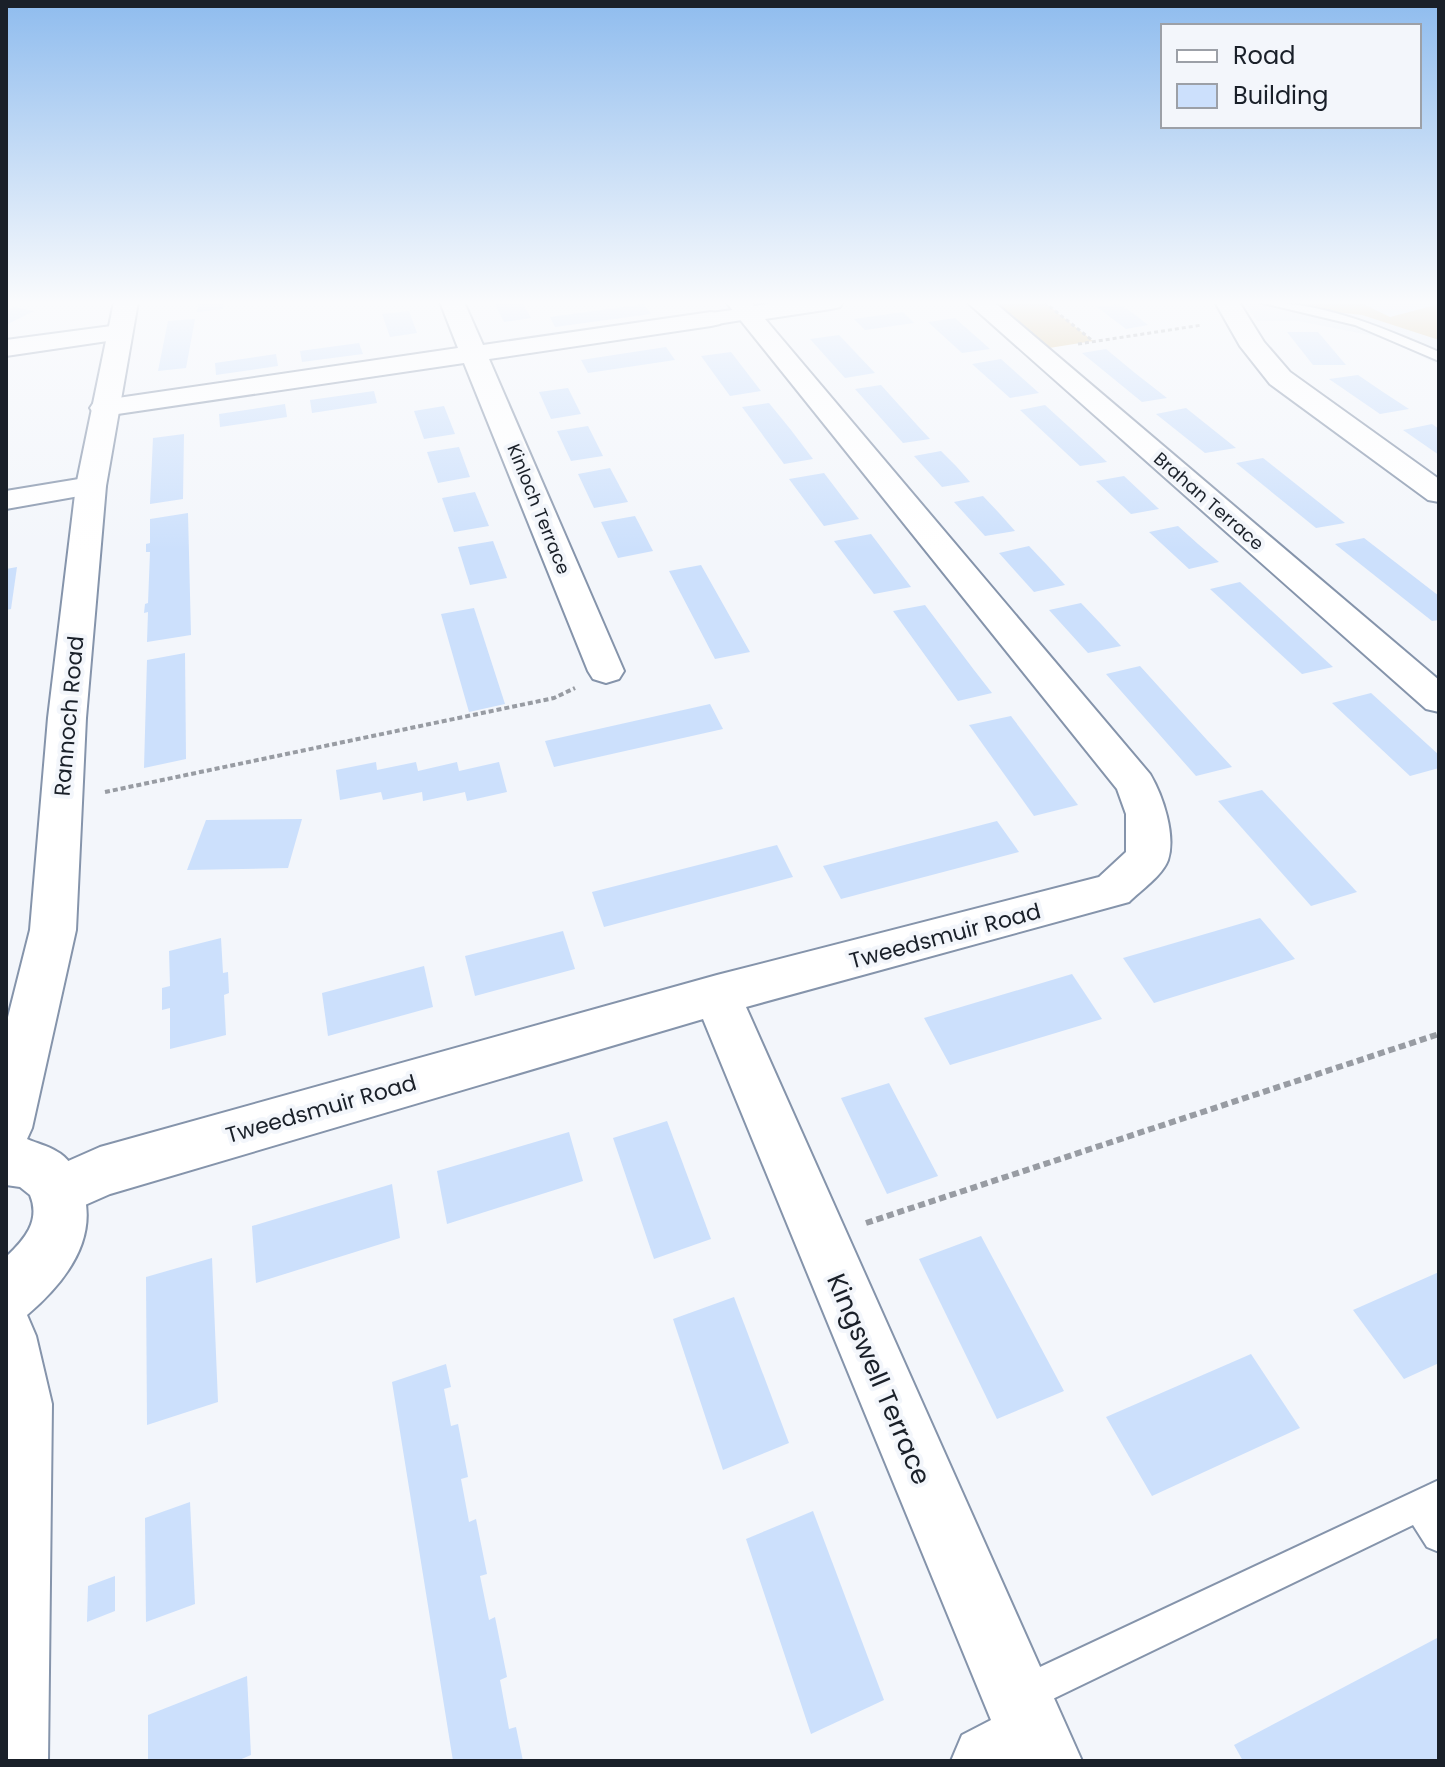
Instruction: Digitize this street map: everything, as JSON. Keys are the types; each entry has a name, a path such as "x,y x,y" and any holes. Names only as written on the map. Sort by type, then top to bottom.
{"street":[{"name":"Rannoch Road","path":"6,1128 53,930 61,801 91,486 109,384"},
{"path":"104,408 263,384"},
{"name":"Kinloch Terrace","path":"488,384 606,671"},
{"name":"Tweedsmuir Road","path":"60,1191 100,1172 717,995 1113,890 1147,858 1147,814 1136,784 794,384"},
{"name":"Brahan Terrace","path":"1073,384 1439,700"},
{"path":"1289,384 1439,493"},
{"path":"6,500 91,486"},
{"name":"Kingswell Terrace","path":"717,995 1021,1739"},
{"path":"6,1161 34,1165 49,1175 60,1191 62,1217 52,1247 30,1276 6,1295"},
{"path":"6,1336 21,1404 11,1761"}],"lane":[{"path":"1021,1739 1429,1500 1439,1535"}],"path":[{"path":"61,801 554,698 606,671"},
{"path":"818,1237 1439,1034"}],"building":[{"path":"722,384 756,384 761,391 730,396"},
{"path":"995,384 1029,384 1039,393 1010,398"},
{"path":"1121,384 1150,384 1167,398 1142,402"},
{"path":"1337,384 1372,384 1409,409 1380,414"},
{"path":"881,385 930,439 903,443 855,389"},
{"path":"568,388 581,414 551,419 539,392"},
{"path":"374,391 377,403 312,413 310,400"},
{"path":"769,403 813,459 784,464 742,407"},
{"path":"285,404 287,417 220,427 219,414"},
{"path":"1045,405 1107,462 1080,466 1020,410"},
{"path":"444,406 455,434 424,439 414,411"},
{"path":"1186,408 1236,448 1205,453 1156,414"},
{"path":"1432,424 1439,429 1439,455 1403,430"},
{"path":"588,426 603,456 571,461 557,431"},
{"path":"184,434 183,499 150,504 153,438"},
{"path":"459,447 470,477 438,483 427,452"},
{"path":"941,451 970,482 942,487 914,456"},
{"path":"1263,458 1345,523 1316,528 1236,463"},
{"path":"610,468 628,502 594,508 578,474"},
{"path":"824,473 859,519 824,526 789,479"},
{"path":"1124,476 1159,509 1131,514 1096,481"},
{"path":"475,492 489,526 454,532 442,498"},
{"path":"983,496 1015,531 985,536 954,502"},
{"path":"188,513 191,635 147,642 148,612 144,613 145,604 148,603 150,552 146,552 146,544 150,543 150,519"},
{"path":"635,516 653,551 618,558 601,522"},
{"path":"1178,526 1219,562 1189,569 1149,532"},
{"path":"871,534 911,587 874,594 834,541"},
{"path":"1364,538 1439,596 1439,620 1432,621 1335,544"},
{"path":"493,541 507,578 470,585 458,547"},
{"path":"1029,546 1065,585 1034,592 999,553"},
{"path":"701,565 750,652 715,659 669,571"},
{"path":"17,567 11,609 6,610 6,569"},
{"path":"1240,582 1333,667 1302,674 1210,589"},
{"path":"1081,603 1121,646 1088,653 1049,610"},
{"path":"925,605 992,693 958,701 893,611"},
{"path":"474,608 505,704 469,712 441,614"},
{"path":"185,653 186,759 144,768 147,660"},
{"path":"1140,666 1232,767 1196,776 1106,674"},
{"path":"1371,693 1439,755 1439,768 1410,776 1332,703"},
{"path":"710,704 723,729 554,767 545,741"},
{"path":"1011,716 1078,805 1034,816 969,725"},
{"path":"376,762 377,770 416,762 418,771 457,762 459,771 499,762 507,792 467,801 465,792 423,801 422,792 383,800 381,792 340,800 336,770"},
{"path":"1262,790 1357,892 1311,906 1218,801"},
{"path":"302,819 288,868 187,870 206,820"},
{"path":"997,821 1019,852 841,899 823,866"},
{"path":"777,845 793,877 604,927 592,892"},
{"path":"1260,918 1295,959 1154,1003 1123,958"},
{"path":"563,931 575,969 475,996 465,956"},
{"path":"221,938 223,973 228,972 229,993 224,995 226,1035 170,1049 170,1008 162,1010 162,988 170,986 169,951"},
{"path":"424,966 433,1007 328,1036 322,993"},
{"path":"1072,974 1102,1019 950,1065 924,1018"},
{"path":"889,1083 938,1176 887,1194 841,1098"},
{"path":"667,1121 711,1239 654,1259 613,1138"},
{"path":"569,1132 583,1181 447,1224 437,1171"},
{"path":"392,1184 400,1238 256,1283 252,1226"},
{"path":"981,1236 1064,1391 997,1419 919,1259"},
{"path":"212,1258 218,1402 147,1425 146,1277"},
{"path":"1439,1272 1439,1363 1404,1379 1353,1310"},
{"path":"734,1297 789,1443 723,1470 673,1319"},
{"path":"1251,1354 1300,1428 1152,1496 1106,1417"},
{"path":"446,1364 451,1387 444,1389 451,1426 458,1424 468,1477 461,1479 469,1522 476,1519 487,1574 480,1576 489,1620 495,1617 507,1677 500,1680 509,1729 516,1727 523,1761 453,1761 392,1382"},
{"path":"190,1502 195,1604 146,1622 145,1518"},
{"path":"813,1511 884,1700 811,1734 746,1539"},
{"path":"115,1576 115,1611 87,1622 88,1586"},
{"path":"1439,1637 1439,1758 1435,1761 1243,1761 1234,1745"},
{"path":"247,1676 251,1755 237,1761 148,1761 148,1715"}]}
